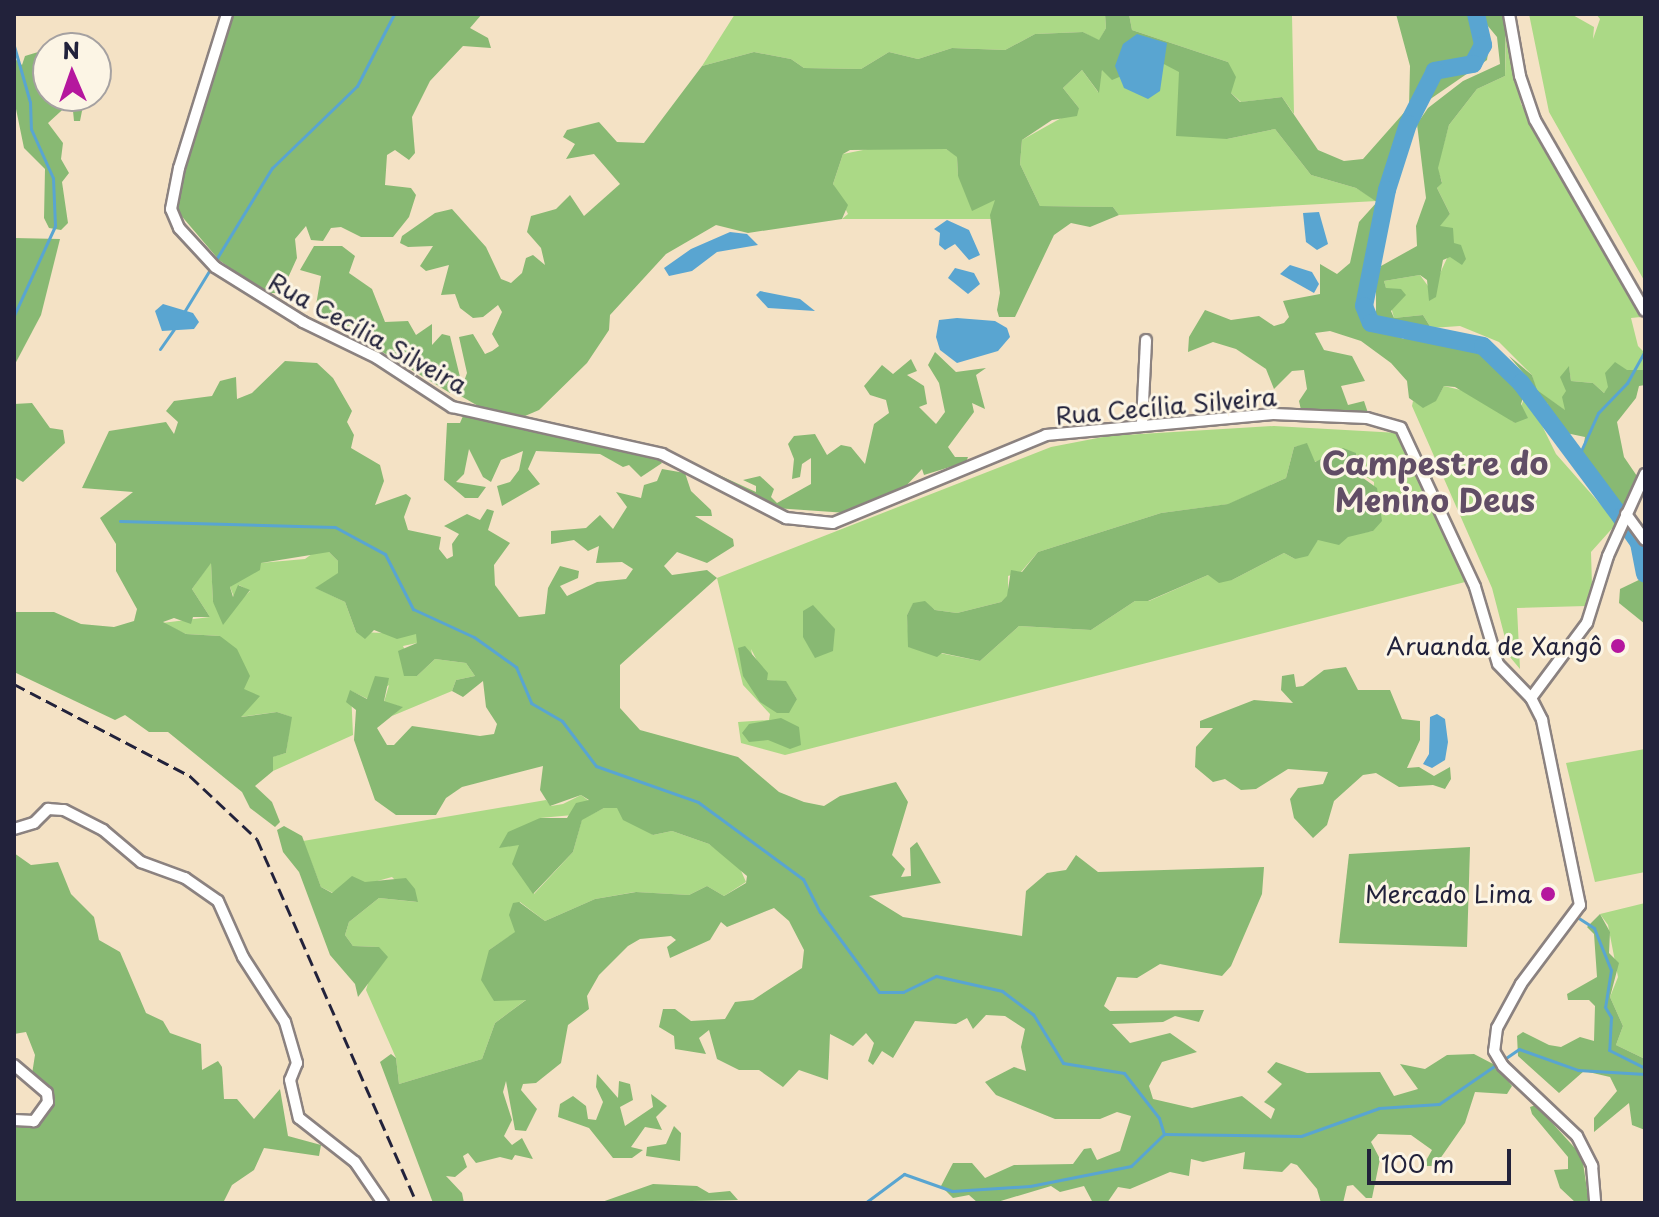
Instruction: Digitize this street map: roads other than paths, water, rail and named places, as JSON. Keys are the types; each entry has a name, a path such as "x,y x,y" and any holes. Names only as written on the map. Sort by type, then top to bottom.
{"street":[{"name":"Rua Cecília Silveira","path":"227,14 179,168 171,209 179,228 215,267 303,322 377,358 452,407 662,454 786,518 833,523 1046,435 1142,423 1273,414 1367,418 1401,428 1475,587 1498,664 1531,698"},
{"path":"1509,14 1520,76 1535,120 1645,310"},
{"path":"1142,423 1146,340"},
{"path":"1595,1203 1592,1166 1577,1136 1503,1066 1494,1051 1497,1028 1521,984 1580,905 1542,720 1531,698 1587,623 1608,556 1645,474"},
{"path":"1625,517 1645,540"},
{"path":"14,829 34,823 48,809 64,810 103,830 141,862 185,878 218,901 243,957 285,1022 297,1063 290,1080 299,1118 355,1162 383,1203"},
{"path":"14,1065 47,1093 48,1102 34,1121 14,1120"}],"water":[{"path":"1137,34 1167,43 1160,91 1148,99 1124,88 1115,66 1123,44"},
{"path":"1319,212 1328,244 1317,250 1306,242 1303,213"},
{"path":"947,220 969,230 980,255 969,260 955,244 945,250 939,245 940,233 934,229"},
{"path":"730,232 747,234 758,245 717,252 692,271 669,276 664,268 691,249"},
{"path":"1290,265 1312,272 1319,284 1314,293 1280,274"},
{"path":"955,268 974,273 980,284 968,294 948,278"},
{"path":"760,291 800,299 815,311 768,308 756,295"},
{"path":"163,304 193,313 199,322 194,329 162,331 155,311"},
{"path":"939,320 995,321 1007,328 1010,337 998,351 957,363 940,350 936,337"},
{"path":"1437,714 1445,719 1448,742 1445,760 1432,768 1423,764 1429,754 1430,717"}],"waterway":[{"path":"184,312 272,168 357,86 394,14"},
{"path":"1476,14 1483,45 1473,64 1435,71 1408,124 1387,190 1364,306 1371,323 1483,346 1521,383 1621,517 1639,543 1645,573"},
{"path":"14,46 30,102 31,129 53,178 55,226 14,315"},
{"path":"160,349 174,329"},
{"path":"1576,462 1598,413 1627,383 1645,351"},
{"path":"120,521 335,527 385,554 413,609 474,637 516,667 531,703 562,721 596,766 698,802 803,879 820,912 879,992 903,992 936,976 1002,991 1033,1014 1063,1063 1124,1073 1159,1118 1164,1134"},
{"path":"1574,915 1594,928 1611,970 1605,1007 1611,1017 1609,1050 1645,1068"},
{"path":"865,1203 904,1174 952,1191 1030,1186 1131,1166 1164,1134 1301,1136 1379,1108 1439,1104 1519,1049 1578,1070 1645,1074"},
{"path":"1645,1091 1645,1098"},
{"path":"739,1203 762,1203"}],"railway":[{"path":"14,684 190,776 257,839 417,1203"}],"place":[{"name":"Aruanda de Xangô","path":"1618,646"},
{"name":"Mercado Lima","path":"1548,894"}],"district":[{"name":"Campestre do Menino Deus","path":"1435,482"}]}
